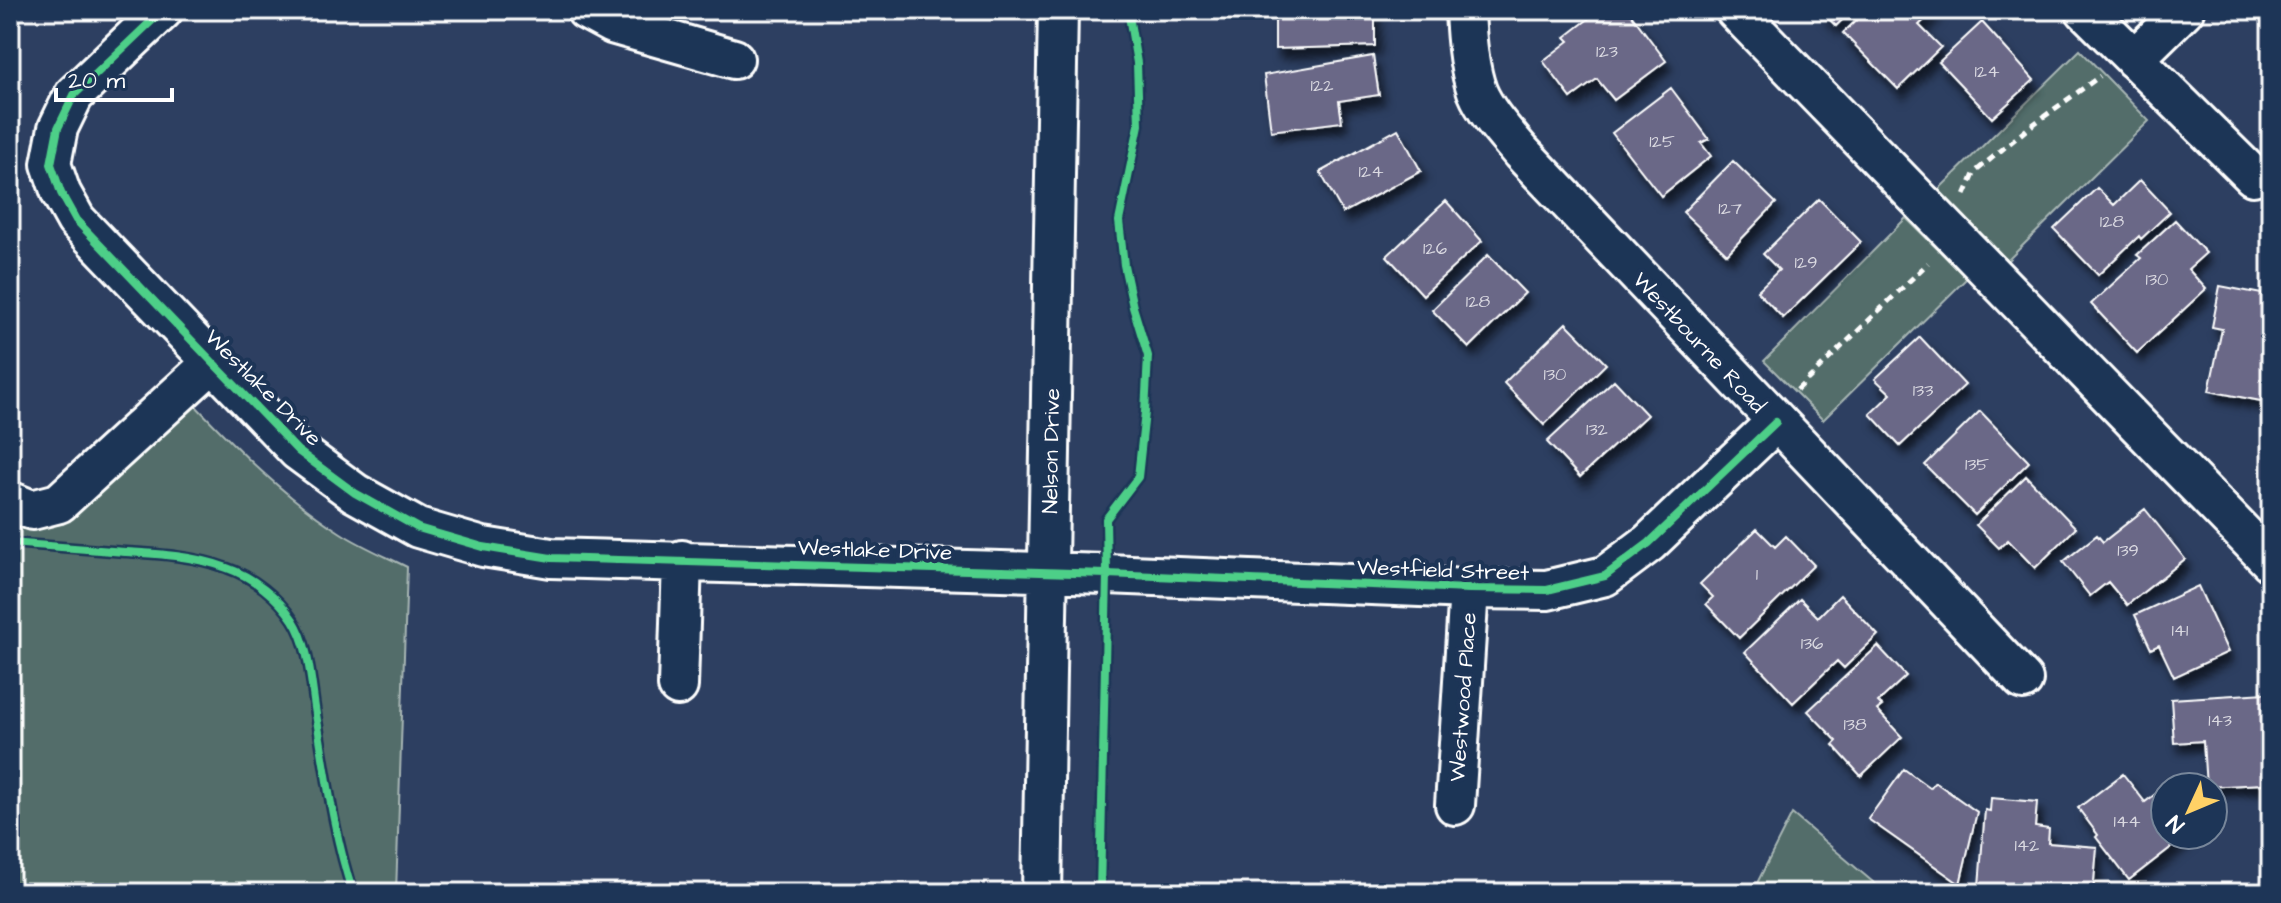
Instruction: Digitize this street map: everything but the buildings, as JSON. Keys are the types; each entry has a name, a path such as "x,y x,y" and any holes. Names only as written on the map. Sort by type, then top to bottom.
{"street":[{"name":"Westlake Drive","path":"163,10 74,95 58,128 51,164 61,193 76,220 298,451 355,493 418,528 483,547 551,558 1047,573"},
{"path":"586,10 612,24 734,59"},
{"name":"Nelson Drive","path":"1042,893 1058,10"},
{"name":"Westbourne Road","path":"1465,10 1469,59 1478,92 1497,123 1521,152 2023,680"},
{"path":"1735,10 2271,562"},
{"path":"2085,10 2253,176"},
{"path":"2134,59 2184,10"},
{"path":"10,501 32,510 59,503 213,362"},
{"name":"Westfield Street","path":"1047,573 1547,590 1605,576 1649,543 1776,422"},
{"path":"678,686 682,560"},
{"name":"Westwood Place","path":"1455,805 1469,589"}],"green space":[{"path":"2080,50 2149,121 2005,263 1936,192"},
{"path":"1906,218 1967,278 1823,420 1764,361"},
{"path":"192,402 244,455 300,504 349,538 407,567 396,893 10,893 10,520 41,526 63,524"},
{"path":"1792,814 1886,893 1752,893"}],"cycle path":[{"path":"163,10 74,95 58,128 51,164 61,193 76,220 298,451 355,493 418,528 483,547 551,558 1547,590 1605,576 1649,543 1776,422"},
{"path":"1100,893 1106,519 1138,477 1148,356 1133,307 1119,221 1139,125 1137,63 1128,10"},
{"path":"10,543 164,555 202,561 246,577 280,603 299,630 306,654 331,805 353,893"}]}
